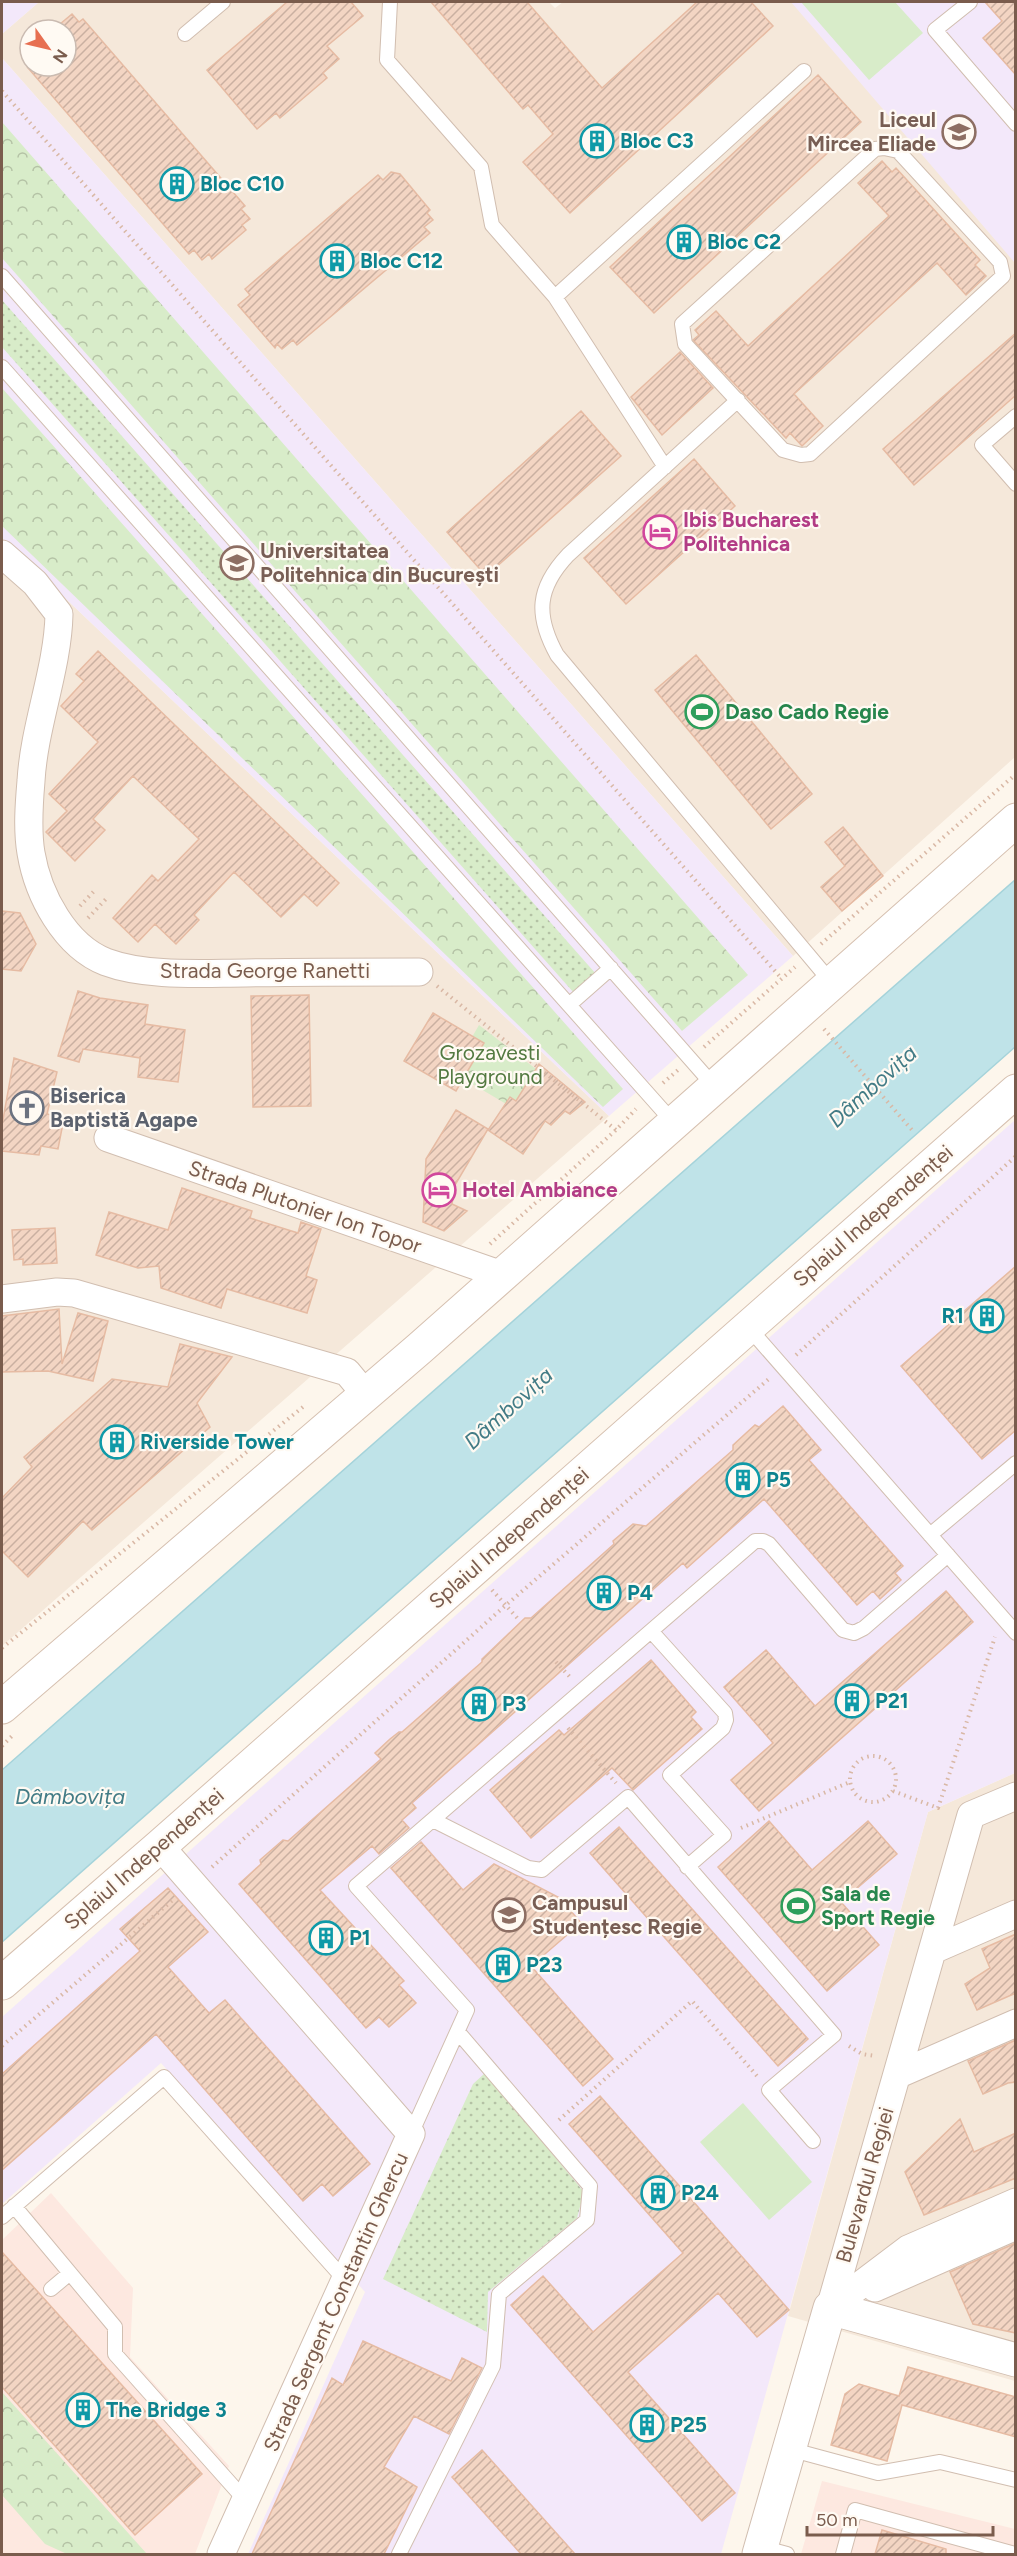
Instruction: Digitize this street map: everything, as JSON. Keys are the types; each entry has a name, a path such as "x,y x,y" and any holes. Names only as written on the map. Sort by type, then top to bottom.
{"main road":[{"path":"2,1707 366,1395 1016,820"},
{"name":"Splaiul Independenței","path":"2,1983 1016,1091"},
{"path":"830,2308 1016,2360"},
{"name":"Bulevardul Regiei","path":"769,2552 789,2449 830,2308"}],"street":[{"name":"Strada George Ranetti","path":"2,554 35,583 59,615 31,778 31,853 40,884 70,938 89,953 107,962 148,970 197,973 419,972"},
{"name":"Strada Plutonier Ion Topor","path":"108,1138 502,1275"},
{"path":"2,1299 57,1292 74,1293 347,1372 366,1395"},
{"name":"Bulevardul Regiei","path":"830,2308 971,1815 1016,1796"},
{"name":"Strada Sergent Constantin Ghercu","path":"160,1846 411,2134 221,2554"},
{"path":"933,1950 1016,1914"},
{"path":"899,2067 1016,2023"},
{"path":"830,2308 908,2249 1016,2202"},
{"path":"830,2308 1016,2226"}],"lane":[{"path":"185,34 223,2"},
{"path":"390,2 387,60 481,167 492,225 555,297 664,467"},
{"path":"970,2 935,30 1016,124"},
{"path":"555,297 804,71"},
{"path":"875,149 898,151 1000,262 1003,276 810,453 801,455 783,450 738,400 685,344 682,324 875,149"},
{"path":"2,276 714,1086"},
{"path":"2,367 673,1122"},
{"path":"738,400 553,571 542,597 544,625 557,654 831,982"},
{"path":"1016,416 982,445 1016,484"},
{"path":"569,1005 611,968"},
{"path":"748,1327 1016,1633"},
{"path":"930,1535 1016,1463"},
{"path":"411,2134 467,2010 356,1886 755,1541 763,1540 768,1544 843,1630 854,1633 864,1628 948,1555"},
{"path":"651,1631 725,1713 726,1720 723,1728 670,1775 724,1835 687,1867"},
{"path":"433,1820 528,1868 542,1870 628,1797 834,2035 769,2090 813,2141"},
{"path":"399,2554 493,2366 499,2294 587,2220 590,2186 458,2032"},
{"path":"2,2217 164,2077 345,2280"},
{"path":"14,2206 115,2327 115,2354 246,2500"},
{"path":"51,2289 70,2273"},
{"path":"789,2449 878,2472 940,2462 1016,2480"},
{"path":"843,2554 855,2510 1015,2554"}],"path":[{"path":"2,91 782,979"},
{"path":"649,1095 1016,774"},
{"path":"74,914 96,889"},
{"path":"81,925 106,899"},
{"path":"419,972 616,1130"},
{"path":"822,1026 912,1130"},
{"path":"2,2046 193,1884 506,1605 783,1367 1016,1156"},
{"path":"492,1590 520,1622"},
{"path":"893,1791 938,1808 1002,1617"},
{"path":"556,1714 628,1797"},
{"path":"874,1755 889,1761 894,1768 897,1776 893,1791 882,1800 868,1802 856,1795 850,1782 850,1774 859,1760 874,1755"},
{"path":"724,1835 850,1782"},
{"path":"545,2133 692,2001 769,2090"},
{"path":"834,2035 862,2054 899,2067"}],"shaded area":[{"path":"2,2 39,2 18,18 2,34"},
{"path":"39,2 549,2 555,8 563,2 792,2 1015,257 1015,757 793,956 20,78 78,78 78,18 20,18"},
{"name":"Liceul Mircea Eliade","path":"791,2 1015,2 1015,263"},
{"path":"18,20 18,76 2,58 2,34"},
{"name":"Universitatea Politehnica din București","path":"2,58 793,956 609,1116 2,538"},
{"path":"2,538 609,1116 2,1646"},
{"name":"Campusul Studențesc Regie","path":"1015,1120 1015,1773 928,1812 721,2554 248,2554 365,2292 161,2063 2,2204 2,2017"},
{"path":"1015,1773 1015,2381 788,2316 928,1812"},
{"path":"51,2193 133,2288 130,2357 229,2466 195,2554 2,2554 2,2240"},
{"path":"822,2481 1015,2529 1015,2554 801,2554"}],"green space":[{"path":"801,2 895,2 923,33 869,80"},
{"path":"2,122 748,975 682,1031 2,258"},
{"path":"2,300 596,974 574,993 2,347"},
{"path":"2,388 623,1089 603,1107 2,526"},
{"name":"Grozavesti Playground","path":"479,1025 536,1069 513,1108 452,1072"},
{"path":"485,2073 584,2192 577,2218 488,2292 487,2332 383,2279 473,2084"},
{"path":"743,2103 812,2182 769,2220 700,2142"},
{"path":"2,2392 147,2554 67,2554 45,2544 2,2495"}],"water":[{"name":"Dâmbovița","path":"1015,880 1015,1047 2,1942 2,1770"}],"building":[{"path":"287,2 351,2 363,16 327,46 339,59 323,73 327,78 280,118 276,113 257,129 207,70"},
{"path":"431,2 527,2 602,88 697,2 751,2 773,26 570,213 523,162 553,134 528,105 523,109"},
{"path":"985,2 1016,2 1016,75 983,38 1002,21"},
{"path":"83,19 245,206 241,209 250,219 242,225 246,230 212,259 209,254 202,260 194,250 189,254 37,78 78,78 78,21"},
{"path":"818,75 861,122 654,313 610,267"},
{"path":"882,161 892,172 896,168 980,260 975,265 986,276 966,295 937,263 794,394 823,426 802,446 790,433 786,438 693,340 699,335 695,330 716,311 748,346 889,216 858,183"},
{"name":"Bloc C12","path":"391,172 400,174 430,210 427,213 433,220 424,227 430,233 297,345 293,340 282,349 277,344 275,348 238,305 250,295 245,289 378,175 383,180"},
{"path":"1016,333 1016,395 914,485 883,449"},
{"path":"680,352 713,388 662,435 631,397"},
{"path":"581,411 621,456 486,576 447,532"},
{"name":"Ibis Bucharest Politehnica","path":"694,459 735,506 626,604 584,558"},
{"path":"98,651 339,883 317,906 304,894 281,917 234,872 194,915 199,920 176,944 155,924 138,942 113,918 152,875 158,881 199,839 133,776 93,819 105,830 75,861 46,832 67,811 49,794 98,742 61,706 84,681 76,674"},
{"path":"696,655 812,794 771,829 655,690"},
{"path":"843,827 883,876 842,911 821,887 845,866 825,842"},
{"path":"2,911 20,913 36,944 21,971 2,969"},
{"path":"78,991 100,998 148,1005 145,1024 185,1030 178,1082 138,1077 140,1058 83,1049 79,1062 58,1056"},
{"path":"309,995 311,1106 253,1107 251,996"},
{"path":"433,1013 484,1043 456,1091 404,1061"},
{"name":"Biserica Baptistă Agape","path":"14,1058 57,1072 47,1114 64,1118 58,1149 41,1146 39,1155 2,1151 2,1125"},
{"path":"539,1064 585,1102 570,1114 565,1111 551,1125 545,1121 523,1154 488,1130 510,1097 516,1101"},
{"path":"456,1110 488,1129 455,1185 452,1204 467,1211 444,1231 423,1222 426,1159"},
{"path":"182,1188 252,1211 250,1218 298,1233 301,1222 321,1229 306,1276 317,1280 307,1313 227,1289 221,1308 161,1288 159,1266 138,1268 96,1255 109,1212 168,1230"},
{"path":"55,1228 57,1263 23,1265 23,1259 14,1260 12,1230"},
{"name":"R1","path":"1016,1266 1016,1430 982,1459 901,1366"},
{"path":"59,1309 62,1364 78,1313 108,1321 93,1381 48,1371 2,1372 2,1316"},
{"name":"Riverside Tower","path":"180,1344 232,1357 197,1403 210,1427 92,1530 83,1521 28,1577 2,1551 2,1498 32,1467 24,1457 112,1379 168,1387"},
{"path":"783,1406 821,1450 809,1460 903,1566 895,1573 901,1580 880,1599 873,1591 857,1605 764,1499 687,1568 683,1563 412,1803 416,1808 402,1820 409,1828 379,1854 372,1846 320,1890 404,1981 399,1985 416,2003 389,2027 379,2017 366,2028 239,1884 261,1864 260,1860 283,1840 288,1841 381,1759 375,1753 482,1662 482,1659 525,1618 531,1618 614,1544 613,1541 633,1524 646,1526 733,1450 733,1445 755,1425 759,1427"},
{"name":"P21","path":"946,1591 973,1622 759,1811 731,1780 773,1743 724,1687 766,1650 815,1706"},
{"path":"651,1660 696,1712 691,1717 702,1729 633,1790 612,1768 531,1838 490,1790 559,1730 564,1735"},
{"name":"Sala de Sport Regie","path":"769,1821 812,1870 868,1821 897,1854 841,1902 879,1945 827,1991 718,1867"},
{"path":"619,1827 808,2039 778,2066 590,1853"},
{"name":"P23","path":"421,1842 463,1890 494,1864 560,1898 581,1923 531,1966 613,2059 583,2086 391,1868"},
{"path":"168,1888 208,1932 168,1967 209,2013 225,2000 370,2164 333,2196 322,2184 303,2201 156,2034 2,2170 2,2074 140,1951 120,1929"},
{"path":"1016,1934 1016,1993 977,2010 965,1984 990,1968 982,1949"},
{"path":"1016,2040 1016,2082 983,2094 968,2061"},
{"path":"600,2096 789,2310 757,2337 718,2293 628,2372 735,2493 702,2521 511,2305 543,2276 593,2332 683,2253 569,2124"},
{"path":"960,2119 974,2152 1016,2133 1016,2178 924,2215 905,2172"},
{"path":"1016,2243 1016,2333 973,2324 950,2272"},
{"name":"The Bridge 3","path":"2,2252 202,2474 135,2535 2,2387"},
{"path":"363,2341 451,2381 462,2358 482,2368 449,2434 414,2416 384,2467 417,2487 384,2554 252,2554 332,2378 343,2385"},
{"path":"908,2367 1016,2397 1016,2437 902,2405 887,2461 831,2445 845,2394 859,2384 899,2396"},
{"path":"482,2450 575,2554 521,2554 452,2477"},
{"path":"882,2530 946,2549 946,2554 875,2554"}],"place":[{"name":"Liceul Mircea Eliade","path":"959,132"},
{"name":"Bloc C3","path":"597,141"},
{"name":"Bloc C10","path":"177,184"},
{"name":"Bloc C2","path":"684,242"},
{"name":"Bloc C12","path":"337,261"},
{"name":"Ibis Bucharest Politehnica","path":"660,532"},
{"name":"Universitatea Politehnica din București","path":"237,563"},
{"name":"Daso Cado Regie","path":"702,712"},
{"name":"Biserica Baptistă Agape","path":"27,1108"},
{"name":"Hotel Ambiance","path":"439,1190"},
{"name":"R1","path":"987,1316"},
{"name":"Riverside Tower","path":"117,1442"},
{"name":"P5","path":"743,1480"},
{"name":"P4","path":"604,1593"},
{"name":"P21","path":"852,1701"},
{"name":"P3","path":"479,1704"},
{"name":"Sala de Sport Regie","path":"798,1906"},
{"name":"Campusul Studențesc Regie","path":"509,1915"},
{"name":"P1","path":"326,1938"},
{"name":"P23","path":"503,1965"},
{"name":"P24","path":"658,2193"},
{"name":"The Bridge 3","path":"83,2410"},
{"name":"P25","path":"647,2425"}]}
